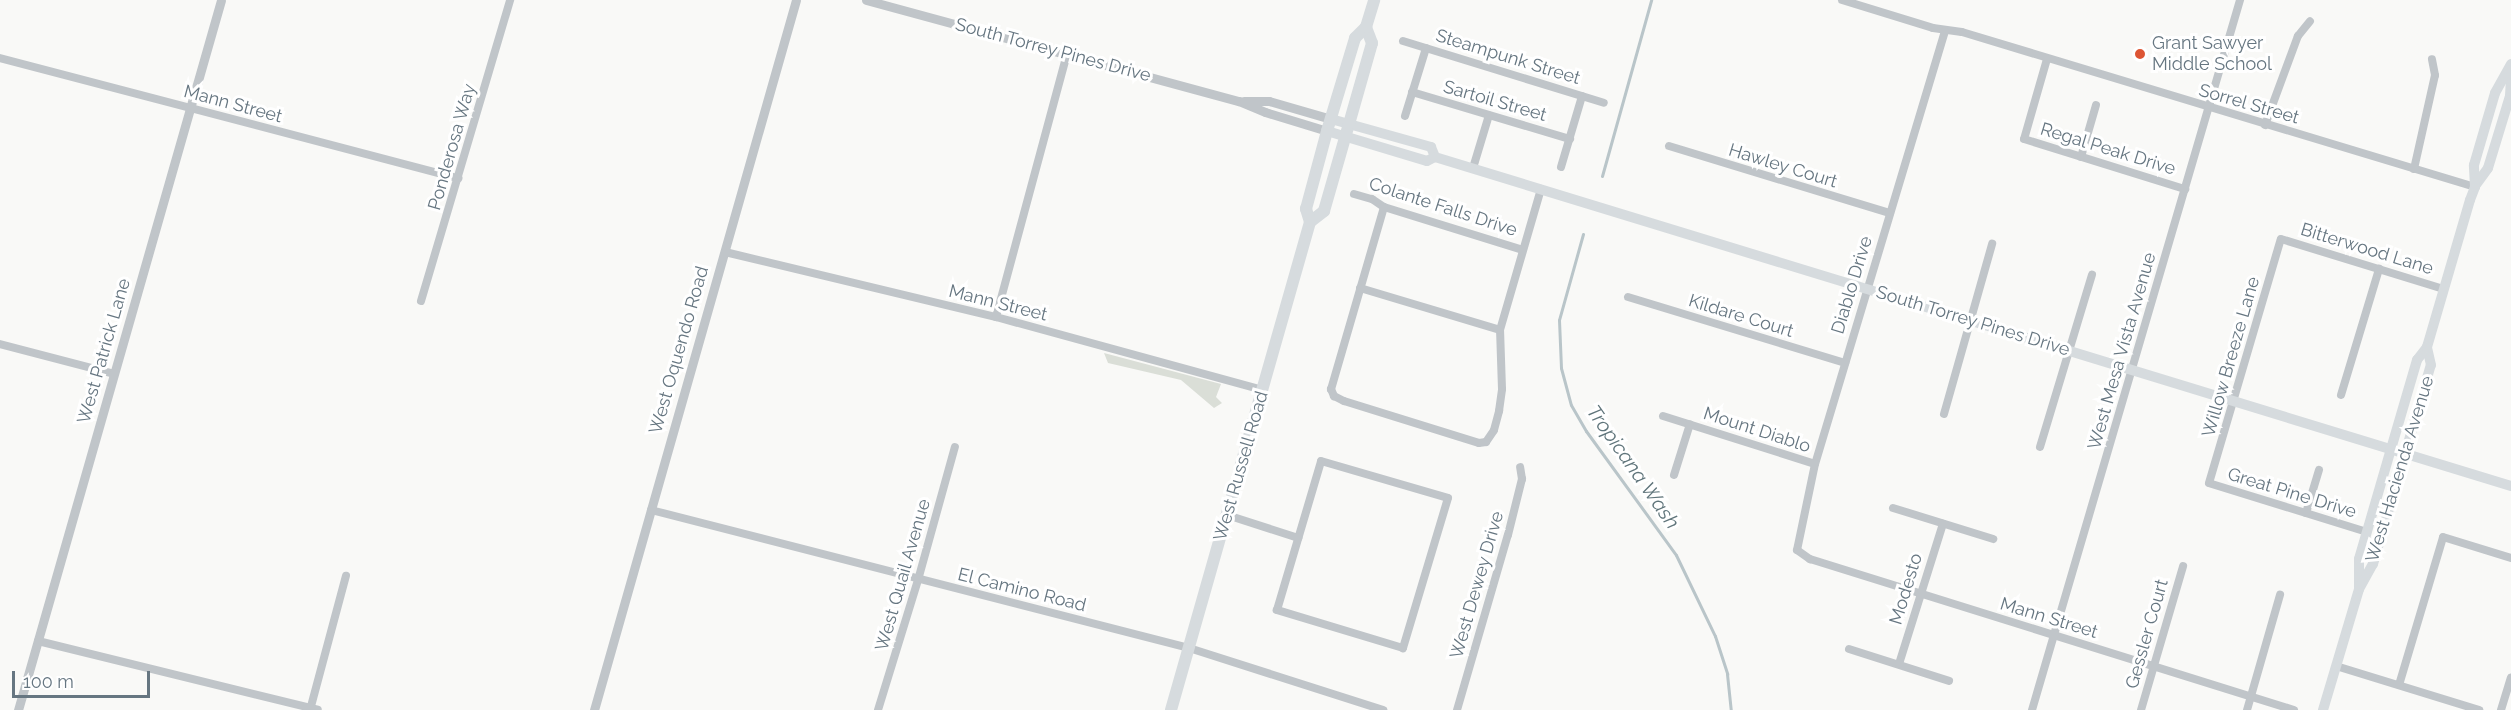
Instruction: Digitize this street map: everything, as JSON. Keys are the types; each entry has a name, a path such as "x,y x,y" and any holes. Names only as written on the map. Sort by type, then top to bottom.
{"main road":[{"name":"West Russell Road","path":"1171,710 1310,222 1306,209 1329,125 1355,38 1366,27 1374,0"},
{"name":"West Russell Road","path":"1310,222 1324,211 1349,124 1372,43 1366,27"},
{"name":"West Hacienda Avenue","path":"2475,187 2474,165 2477,154 2496,93 2511,64"},
{"name":"West Hacienda Avenue","path":"2359,589 2359,559 2417,360 2427,347 2475,187 2488,168 2510,96 2511,76"},
{"name":"South Torrey Pines Drive","path":"1329,125 1349,124 1431,147 1435,157"},
{"name":"South Torrey Pines Drive","path":"1329,125 1345,136 1427,161 1435,157 1473,168 2511,486"},
{"name":"West Hacienda Avenue","path":"2323,710 2359,589 2373,564 2431,365 2427,347"}],"street":[{"name":"West Patrick Lane","path":"18,710 221,0"},
{"name":"Ponderosa Way","path":"421,301 510,0"},
{"name":"West Oquendo Road","path":"594,710 796,0"},
{"name":"South Torrey Pines Drive","path":"866,0 1239,101 1269,101 1329,125"},
{"name":"Sorrel Street","path":"1842,0 1945,31 1962,32 2475,187"},
{"name":"West Mesa Vista Avenue","path":"2032,710 2240,0"},
{"path":"2265,125 2298,36 2310,21"},
{"name":"Diablo Drive","path":"1797,550 1815,464 1945,31"},
{"name":"Steampunk Street","path":"1403,41 1604,103"},
{"path":"1405,116 1426,48"},
{"path":"996,317 1067,54"},
{"name":"Mann Street","path":"0,58 459,178"},
{"name":"Regal Peak Drive","path":"2047,59 2024,139 2185,189"},
{"path":"2414,169 2435,75 2432,59"},
{"name":"Sartoil Street","path":"1412,92 1570,139"},
{"path":"1561,167 1582,96"},
{"path":"2081,157 2096,105"},
{"path":"1473,168 1489,115"},
{"name":"Hawley Court","path":"1669,147 1890,213"},
{"path":"1384,207 1330,389 1334,396 1479,443 1486,442 1494,430 1503,389 1500,330 1541,189"},
{"name":"Colante Falls Drive","path":"1354,194 1384,207 1523,250"},
{"name":"Bitterwood Lane","path":"2281,239 2444,289"},
{"name":"Willow Breeze Lane","path":"2209,483 2281,239"},
{"path":"1944,414 1992,244"},
{"name":"Mann Street","path":"725,252 996,317 1263,390"},
{"path":"2341,395 2379,269"},
{"path":"2040,447 2092,275"},
{"path":"1360,288 1500,330"},
{"name":"Kildare Court","path":"1628,297 1845,363"},
{"path":"0,344 114,374"},
{"name":"Mount Diablo","path":"1663,416 1815,464"},
{"name":"Mount Diablo","path":"1674,475 1690,424"},
{"name":"West Quail Avenue","path":"878,710 918,579 954,447"},
{"path":"1321,461 1448,498 1403,648 1277,610 1298,538 1321,461"},
{"name":"West Dewey Drive","path":"1457,710 1508,535 1521,480 1520,467"},
{"path":"2306,513 2319,470"},
{"name":"Great Pine Drive","path":"2209,483 2367,532"},
{"path":"1893,508 1993,539"},
{"name":"El Camino Road","path":"651,510 1189,648 1383,710"},
{"path":"1227,515 1298,538"},
{"name":"Modesto","path":"1899,664 1943,524"},
{"path":"2399,685 2443,537 2511,558"},
{"name":"Mann Street","path":"1797,550 1802,556 2294,710"},
{"name":"Gessler Court","path":"2141,710 2182,566"},
{"path":"38,641 313,709 346,576"},
{"path":"2247,710 2280,595"},
{"path":"1849,649 1949,681"},
{"path":"2336,666 2479,710"},
{"path":"2501,710 2511,678"}],"shaded area":[{"path":"1104,353 1221,384 1216,397 1222,403 1214,408 1181,380 1108,363"}],"waterway":[{"name":"Tropicana Wash","path":"1602,176 1651,0"},
{"name":"Tropicana Wash","path":"1583,234 1559,320 1561,368 1571,405 1586,431 1676,555 1715,636 1727,674 1731,710"}],"place":[{"name":"Grant Sawyer Middle School","path":"2140,54"}]}
